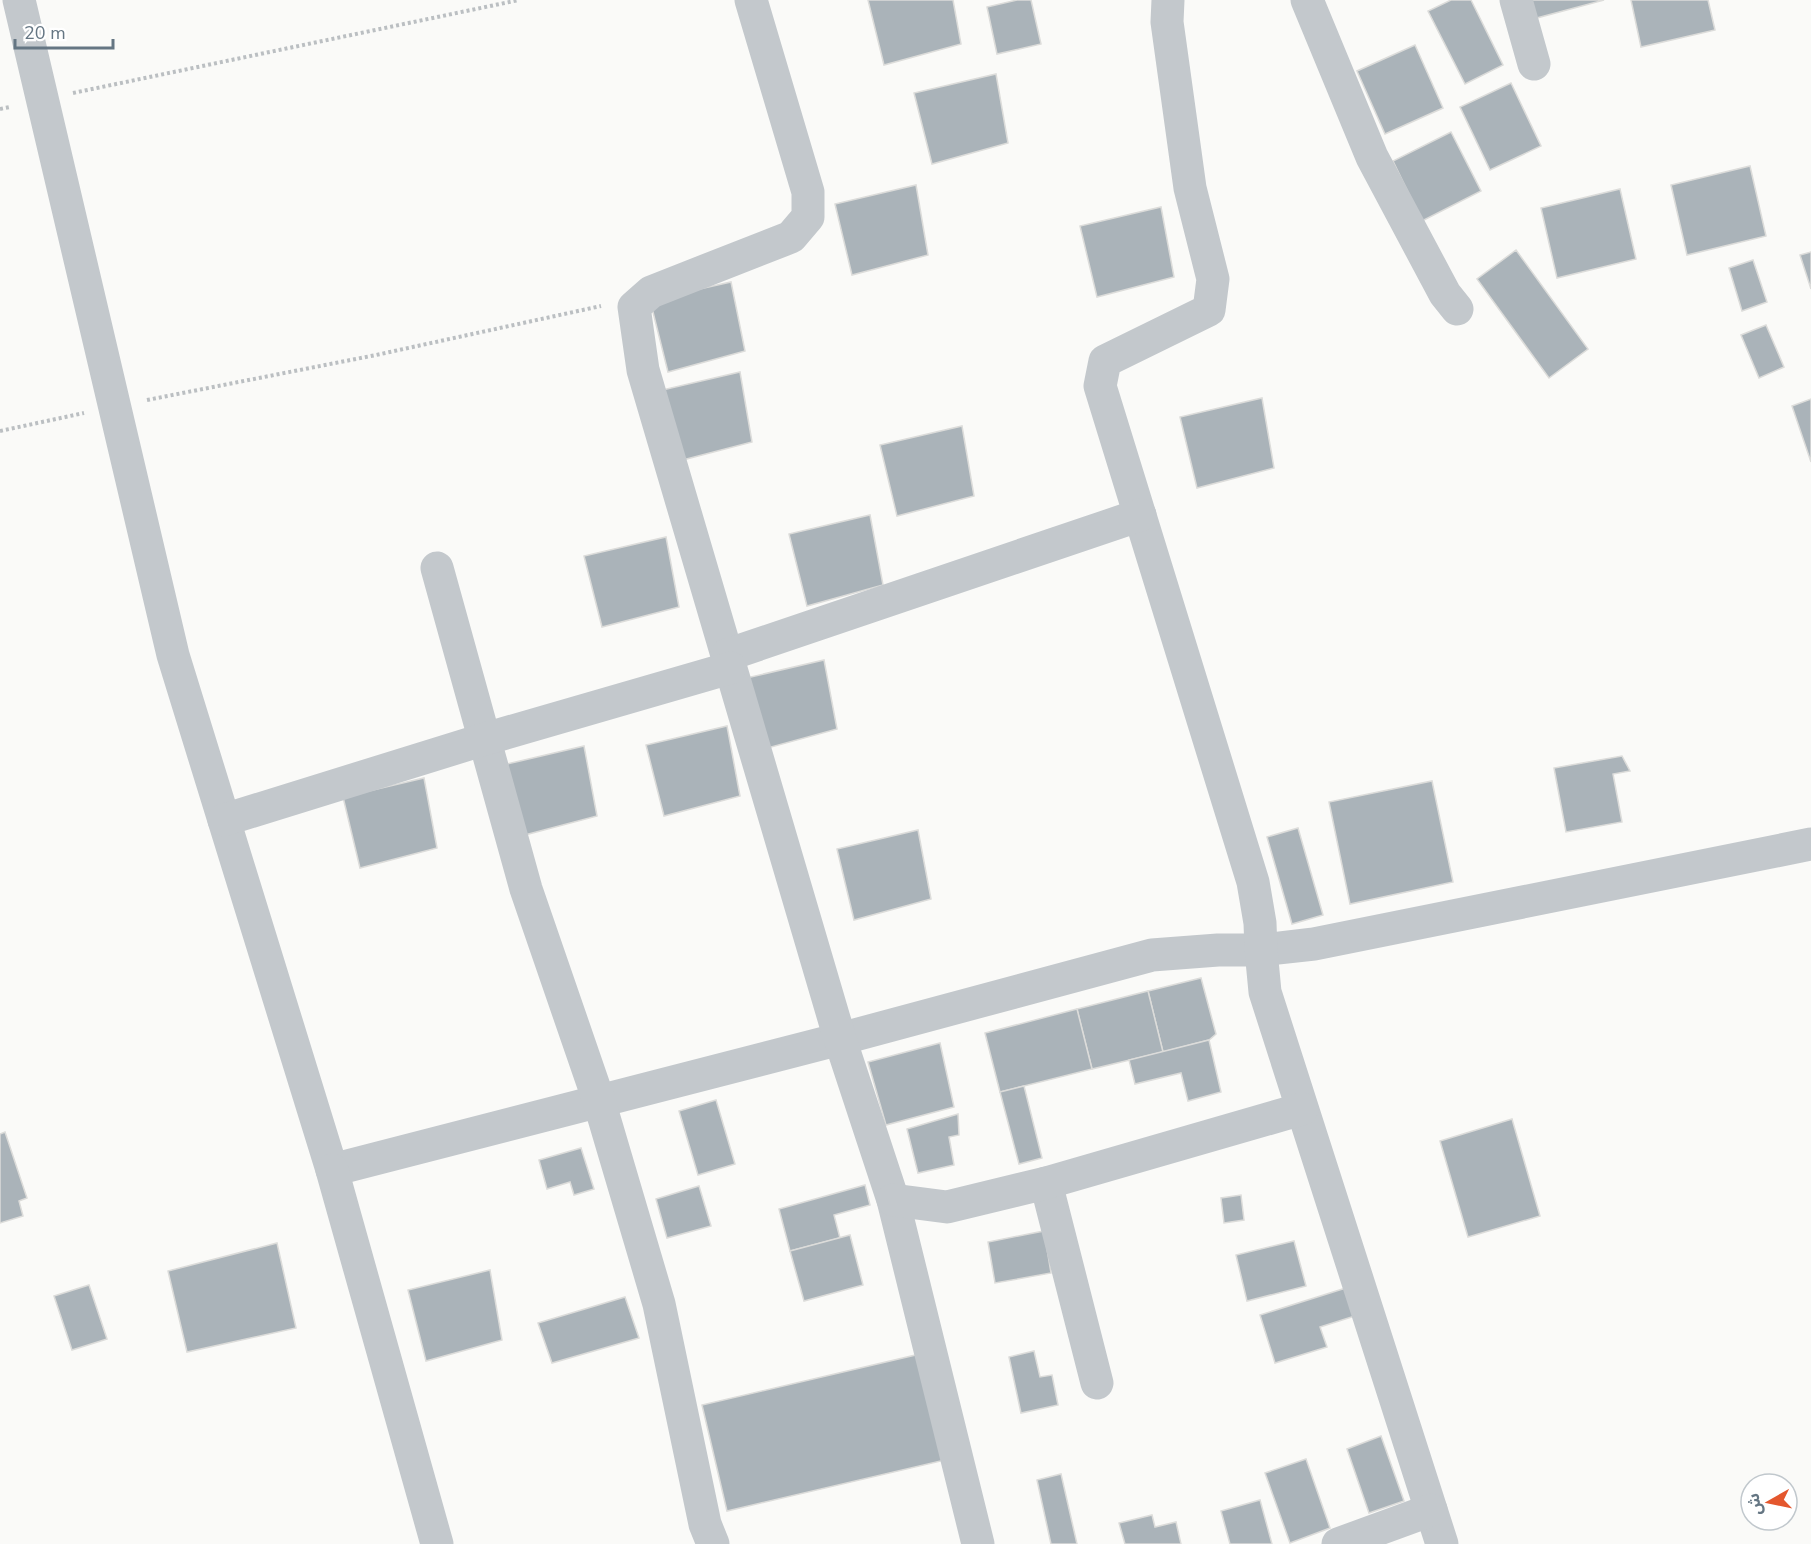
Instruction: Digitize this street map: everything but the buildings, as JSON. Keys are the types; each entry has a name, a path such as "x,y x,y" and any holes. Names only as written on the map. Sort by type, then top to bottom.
{"street":[{"path":"19,0 173,655 332,1170 437,1544"},
{"path":"751,0 808,192 808,218 791,237 651,292 634,307 643,370 840,1038 893,1200 978,1544"},
{"path":"1168,0 1167,22 1190,188 1213,279 1209,310 1105,361 1100,386 1253,882 1260,923 1265,992 1443,1544"},
{"path":"1306,0 1372,157 1445,294 1457,309"},
{"path":"1516,0 1534,64"},
{"path":"224,820 728,661 1140,515"},
{"path":"437,568 526,889 599,1101 659,1304 705,1524 713,1544"},
{"path":"332,1170 1152,956 1218,950 1261,950 1325,942 1811,844"},
{"path":"893,1200 947,1207 1046,1183 1302,1109"},
{"path":"1046,1183 1097,1383"},
{"path":"1338,1544 1431,1510"}],"path":[{"path":"0,110 126,81 519,0"},
{"path":"0,431 376,355 600,306 634,307"}]}
